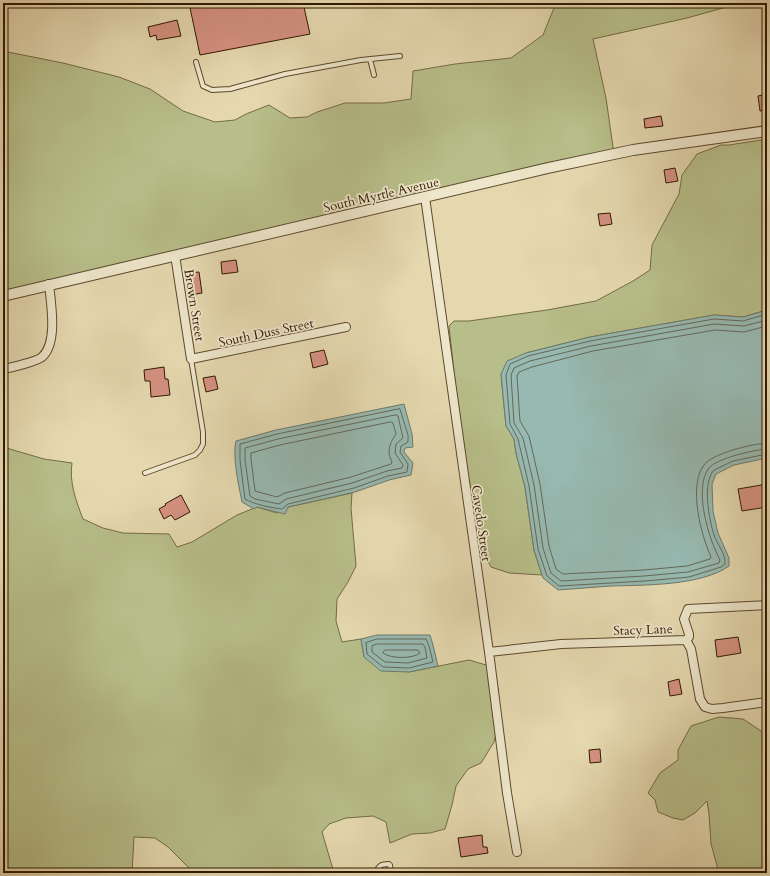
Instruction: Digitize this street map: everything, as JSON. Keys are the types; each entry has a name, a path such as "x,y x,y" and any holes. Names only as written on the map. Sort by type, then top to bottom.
{"street":[{"name":"South Myrtle Avenue","path":"3,296 548,168 633,150 767,131"},
{"name":"Cavedo Street","path":"425,197 489,652 507,793 517,852"},
{"name":"Brown Street","path":"175,255 191,359"},
{"path":"3,369 42,358 50,346 52,323 49,284"},
{"name":"South Duss Street","path":"191,359 346,327"},
{"name":"Stacy Lane","path":"489,652 561,644 686,640 689,637 689,634 684,619 688,609 767,605"},
{"path":"686,640 691,649 700,699 706,707 712,709 767,702"}],"lane":[{"path":"196,62 203,86 212,90 230,89 285,74 370,59 400,56"},
{"path":"370,59 374,75"},
{"path":"145,473 195,455 203,444 203,432 191,359"},
{"path":"376,873 381,864 389,864 391,873"}],"green space":[{"path":"556,3 741,3 687,18 593,39 606,98 614,154 3,296 3,51 63,63 119,77 150,89 183,111 215,122 235,120 269,105 290,118 307,117 317,112 345,103 384,103 411,99 413,71 455,64 511,58 543,35"},
{"path":"767,139 767,310 743,317 714,315 590,337 526,353 501,374 506,426 514,439 525,487 534,550 542,575 509,573 491,567 482,549 479,526 469,510 449,326 454,321 469,321 547,310 596,301 633,281 650,270 652,245 679,194 682,175 697,154 721,145"},
{"path":"3,447 44,459 72,463 72,484 83,519 103,528 123,533 169,534 177,547 192,542 237,515 257,507 277,513 288,507 352,493 351,508 356,566 337,599 336,621 342,642 361,639 364,657 409,672 469,660 486,665 498,688 499,722 494,742 481,763 468,769 456,786 445,829 430,833 412,834 390,843 386,822 373,816 346,818 329,824 322,832 334,873 194,873 168,847 155,838 134,837 132,873 3,873"},
{"path":"719,717 743,719 767,735 767,873 719,873 711,844 707,801 695,813 683,820 658,812 655,800 648,793 660,773 678,760 678,750 691,726"}],"water":[{"path":"767,310 767,458 734,465 716,474 712,484 713,511 718,533 729,558 729,566 717,573 688,581 655,585 611,586 558,590 543,578 534,550 525,487 514,439 506,426 501,374 507,361 526,353 590,337 714,315 743,317"},
{"path":"404,404 412,434 413,447 405,448 404,452 413,463 411,475 389,480 355,492 288,507 285,514 257,507 254,509 242,502 235,462 236,441 276,430"},
{"path":"377,635 430,635 438,666 409,672 381,671 364,657 361,639"}],"building":[{"path":"189,3 303,3 310,34 200,55"},
{"path":"177,20 181,36 157,40 156,35 150,37 148,27"},
{"path":"767,94 767,110 760,111 758,96"},
{"path":"661,116 663,126 645,128 644,119"},
{"path":"675,168 678,181 666,183 664,170"},
{"path":"610,213 612,224 600,226 598,214"},
{"path":"236,260 238,272 222,274 221,262"},
{"path":"199,272 202,293 191,295 188,273"},
{"path":"324,350 328,364 313,368 310,353"},
{"path":"164,367 165,379 168,379 170,395 151,397 150,381 145,381 144,370"},
{"path":"215,376 218,389 206,392 203,378"},
{"path":"767,484 767,507 742,511 738,489"},
{"path":"181,495 190,512 175,520 171,515 164,519 159,509"},
{"path":"738,637 741,653 717,657 715,640"},
{"path":"679,679 682,694 670,696 668,682"},
{"path":"600,749 601,762 590,763 589,750"},
{"path":"482,835 483,847 487,847 488,853 461,857 458,838"}]}
